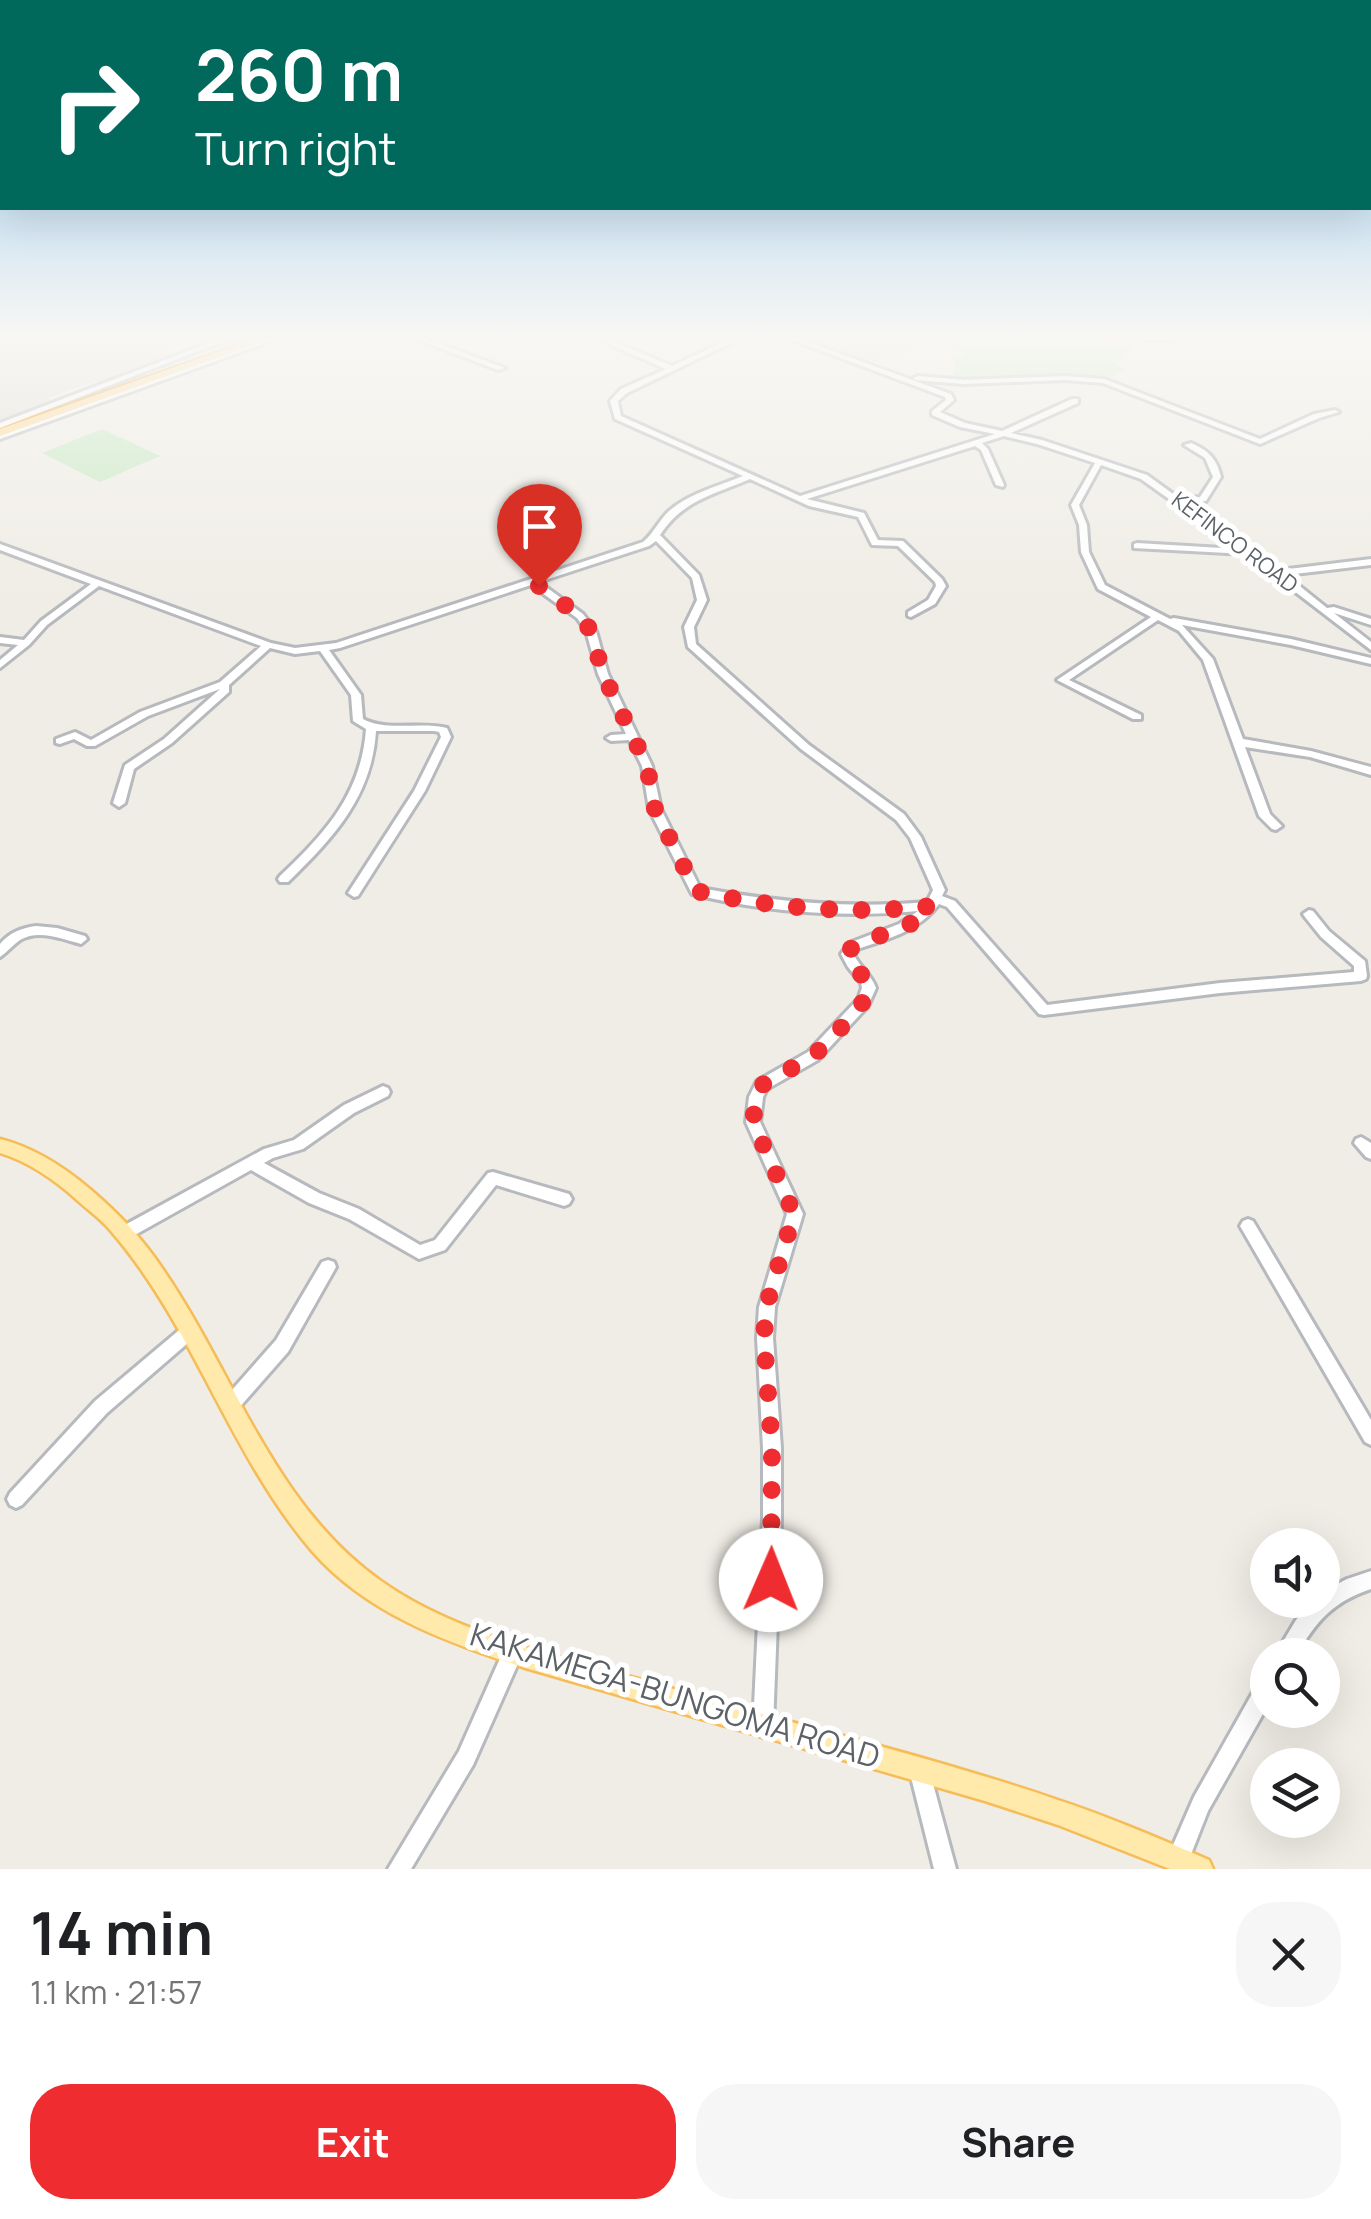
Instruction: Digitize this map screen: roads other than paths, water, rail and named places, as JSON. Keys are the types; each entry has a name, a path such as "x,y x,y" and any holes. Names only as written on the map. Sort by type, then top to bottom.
{"main road":[{"name":"KAKAMEGA-BUNGOMA ROAD","path":"0,1146 47,1166 128,1231 267,1468 305,1524 370,1587 412,1612 513,1652 995,1792 1200,1869"}],"street":[{"path":"637,425 812,504 860,515 875,543 900,543 941,586 932,602 910,614"},
{"name":"KEFINCO ROAD","path":"971,425 1144,477 1320,605"},
{"path":"802,498 1022,425"},
{"path":"1217,425 1260,442 1297,425"},
{"path":"976,442 984,449 1000,485"},
{"path":"1182,501 1204,499 1217,477 1214,459 1204,450 1188,445"},
{"path":"1100,461 1075,505 1082,525 1084,552 1101,587 1182,629 1208,659 1265,816 1276,826"},
{"path":"4,551 268,645 295,652 324,650 657,537 667,518 678,509 751,476"},
{"path":"657,537 696,577 702,600 689,627 691,645 804,747 900,817 936,880 934,902 915,922 853,946 847,954 850,964 868,981 863,1002 813,1056 762,1085 756,1097 753,1122 794,1214 770,1291 764,1338 772,1484 764,1727"},
{"path":"1137,546 1247,552"},
{"path":"1278,574 1368,565"},
{"path":"532,581 580,616 591,631 603,674 647,766 655,809 696,891 824,910 885,911 934,902 951,904 1044,1010 1220,988 1361,976 1360,964 1325,934 1309,914"},
{"path":"0,665 44,623 98,584"},
{"path":"1320,605 1371,622"},
{"path":"1320,605 1371,647"},
{"path":"1137,717 1061,681 1162,618 1371,661"},
{"path":"0,640 26,643"},
{"path":"60,742 81,735 90,744 96,743 144,714 224,684 268,645"},
{"path":"324,650 351,686 359,704 358,720 371,728 443,730 446,737 420,791 354,893"},
{"path":"119,803 130,767 179,732 225,690 224,684"},
{"path":"284,879 341,818 358,790 367,767 371,728"},
{"path":"611,738 630,737"},
{"path":"1238,742 1311,754 1371,771"},
{"path":"0,952 14,934 22,932 36,930 80,939"},
{"path":"128,1231 269,1154 298,1145 349,1109 383,1092"},
{"path":"253,1164 314,1198 354,1214 419,1252 440,1245 493,1178 564,1200"},
{"path":"1248,1226 1371,1436"},
{"path":"232,1404 282,1346 328,1268"},
{"path":"16,1500 101,1407 190,1331"},
{"path":"1297,1638 1318,1604 1349,1586 1371,1580"},
{"path":"399,1869 466,1758 513,1652"},
{"path":"1178,1859 1201,1804 1250,1717"},
{"path":"919,1769 945,1869"}]}
